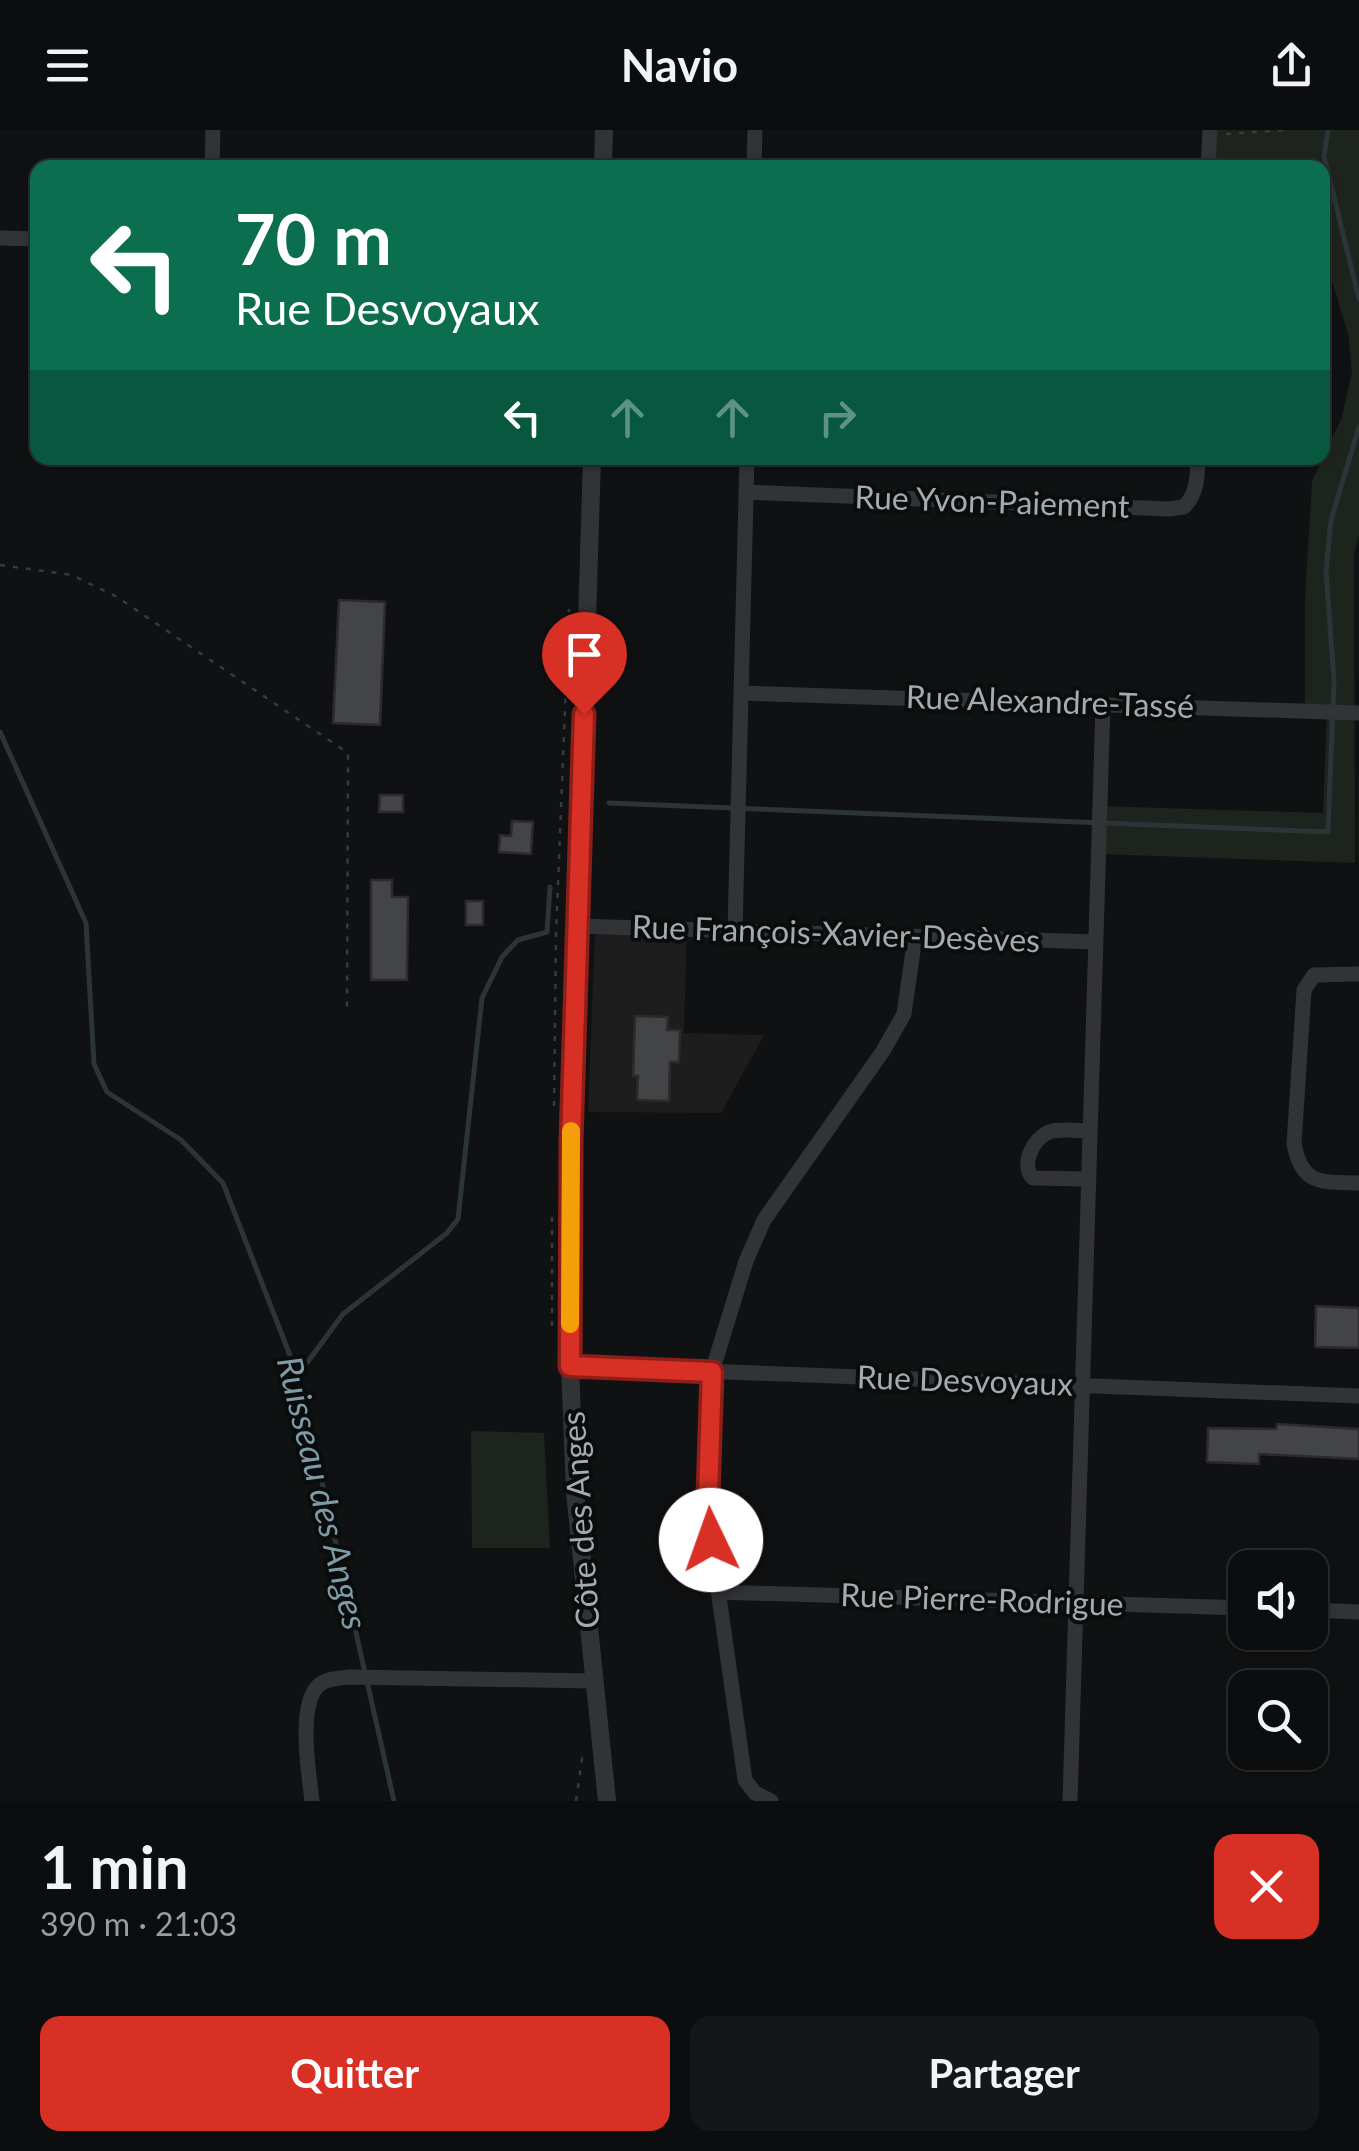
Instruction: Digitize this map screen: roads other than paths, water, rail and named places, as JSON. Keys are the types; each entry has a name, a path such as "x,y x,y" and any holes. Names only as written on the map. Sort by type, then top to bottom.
{"street":[{"path":"212,130 212,160"},
{"path":"603,160 604,130"},
{"path":"754,160 755,130"},
{"path":"1208,160 1210,132"},
{"path":"0,238 30,239"},
{"name":"Côte des Anges","path":"592,465 571,1142 570,1366 574,1492 608,1801"},
{"path":"735,931 747,465"},
{"name":"Rue Yvon-Paiement","path":"746,492 1169,508 1184,507 1192,499 1198,465"},
{"name":"Rue Alexandre-Tassé","path":"741,693 1359,714"},
{"path":"1070,1801 1103,704"},
{"name":"Rue François-Xavier-Desèves","path":"577,926 1096,942"},
{"path":"771,1801 756,1794 745,1780 718,1592 708,1495 712,1372 746,1260 764,1220 883,1051 904,1014 915,937"},
{"path":"1359,974 1314,976 1304,990 1294,1144 1298,1164 1309,1176 1322,1182 1359,1183"},
{"path":"1088,1179 1033,1178 1026,1169 1026,1161 1043,1136 1052,1130 1090,1131"},
{"name":"Rue Desvoyaux","path":"570,1366 1359,1396"},
{"name":"Rue Pierre-Rodrigue","path":"718,1592 1228,1607"},
{"path":"1328,1611 1359,1612"},
{"path":"312,1801 307,1708 318,1686 328,1680 350,1676 594,1681"}],"waterway":[{"path":"1325,160 1328,130"},
{"path":"1330,181 1359,299"},
{"path":"609,803 1328,832 1334,681 1326,571 1331,520 1359,427"},
{"name":"Ruisseau des Anges","path":"0,732 86,923 94,1064 107,1092 181,1140 223,1183 298,1376 394,1801"},
{"path":"298,1375 343,1314 447,1233 458,1219 482,998 502,957 518,940 547,932 550,887"}]}
